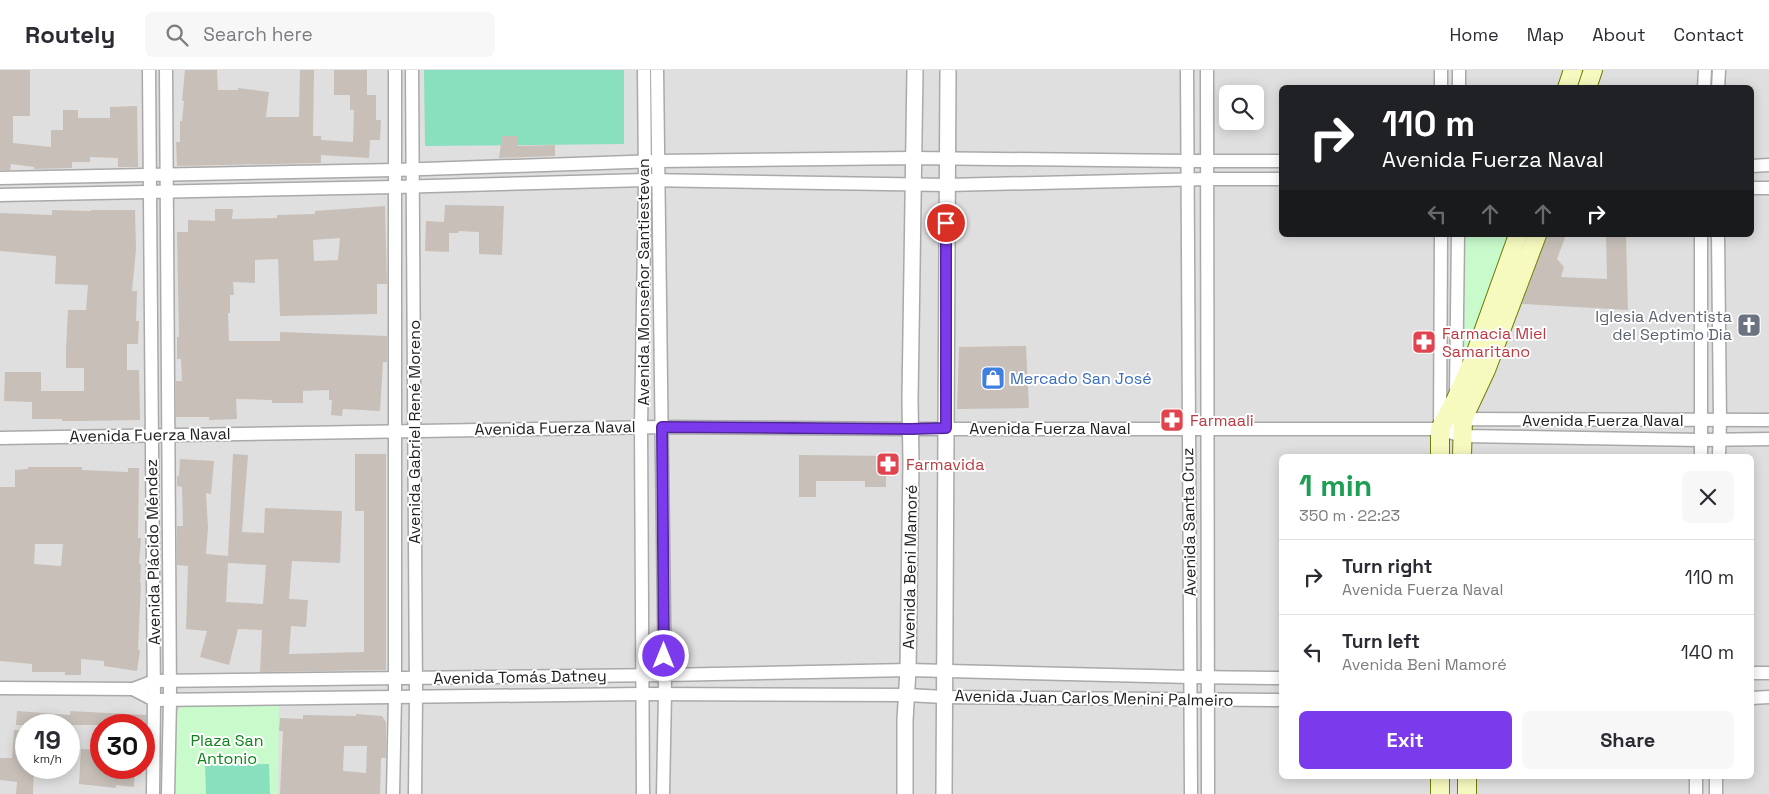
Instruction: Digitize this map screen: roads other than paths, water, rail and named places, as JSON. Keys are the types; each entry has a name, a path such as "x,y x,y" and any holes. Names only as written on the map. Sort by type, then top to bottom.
{"main road":[{"path":"1568,85 1573,70"},
{"path":"1588,85 1593,70"},
{"path":"1440,454 1440,429 1472,363 1517,237"},
{"path":"1462,454 1463,428 1536,237"},
{"path":"1440,779 1440,794"},
{"path":"1467,779 1467,794"}],"street":[{"name":"Avenida Plácido Méndez","path":"149,70 154,681 153,794"},
{"name":"Avenida Plácido Méndez","path":"166,70 170,681 168,794"},
{"name":"Avenida Gabriel René Moreno","path":"393,794 395,697 395,70"},
{"name":"Avenida Gabriel René Moreno","path":"412,70 416,678 414,794"},
{"name":"Avenida Monseñor Santiestevan","path":"644,70 644,162 652,180 662,427 665,694 663,794"},
{"name":"Avenida Monseñor Santiestevan","path":"643,794 642,427 652,180 658,160 657,70"},
{"name":"Avenida Beni Mamoré","path":"905,794 915,70"},
{"path":"944,794 946,158 948,139 948,70"},
{"name":"Avenida Santa Cruz","path":"1187,70 1191,794"},
{"name":"Avenida Santa Cruz","path":"1207,70 1208,794"},
{"path":"1441,70 1441,85"},
{"path":"1459,70 1459,85"},
{"path":"1704,85 1705,70"},
{"path":"1718,85 1719,70"},
{"path":"0,178 395,170 658,160 913,158 1279,160"},
{"path":"1754,166 1769,165"},
{"path":"0,195 652,180 947,185 1207,178 1279,180"},
{"path":"1754,188 1769,188"},
{"path":"1440,429 1441,237"},
{"path":"1458,237 1456,399 1463,428"},
{"path":"1701,237 1701,454"},
{"path":"1718,237 1719,454"},
{"name":"Avenida Fuerza Naval","path":"0,438 642,427 1440,429 1702,420 1769,420"},
{"name":"Avenida Fuerza Naval","path":"1463,428 1701,440 1769,439"},
{"name":"Avenida Tomás Datney","path":"0,688 133,690 154,681 908,670"},
{"name":"Avenida Juan Carlos Menini Palmeiro","path":"908,670 1279,678"},
{"path":"1754,674 1769,673"},
{"name":"Avenida Tomás Datney","path":"133,690 154,700 642,694 907,694"},
{"name":"Avenida Juan Carlos Menini Palmeiro","path":"907,694 1279,700"},
{"path":"1754,698 1769,697"},
{"path":"1696,779 1696,794"},
{"path":"1716,779 1716,794"}],"place":[{"name":"Iglesia Adventista del Septimo Dia","path":"1749,325"},
{"name":"Farmacia Miel Samaritano","path":"1424,342"},
{"name":"Mercado San José","path":"993,378"},
{"name":"Farmaali","path":"1172,420"},
{"name":"Farmavida","path":"888,464"}],"park label":[{"name":"Plaza San Antonio","path":"227,749"}]}
